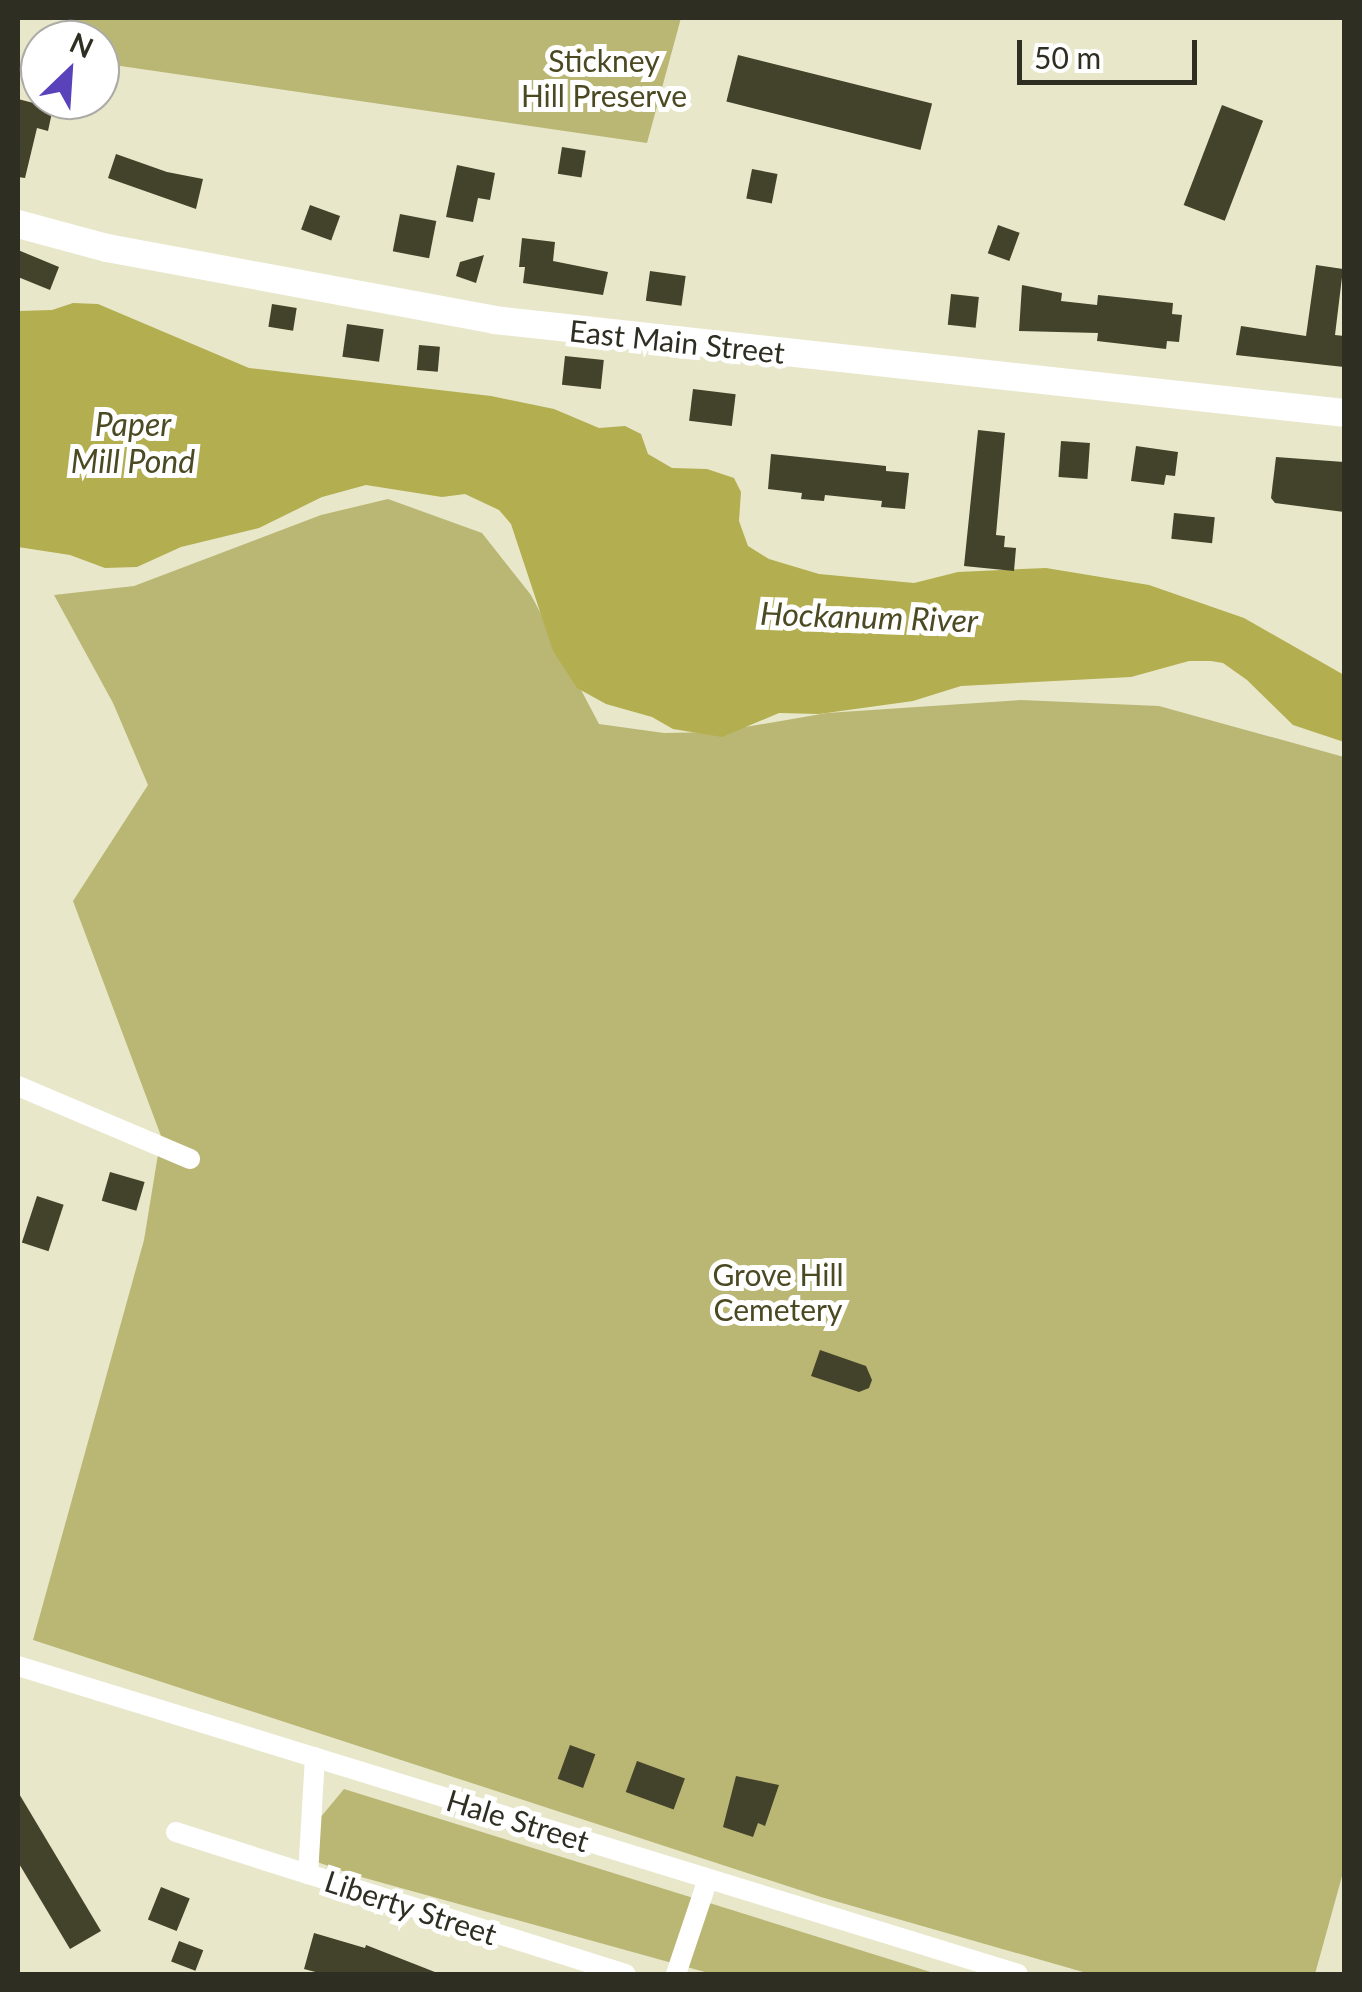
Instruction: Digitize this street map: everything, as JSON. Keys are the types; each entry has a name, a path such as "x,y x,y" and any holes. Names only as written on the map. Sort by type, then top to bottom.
{"main road":[{"name":"East Main Street","path":"18,224 107,248 494,320 1344,413"}],"street":[{"path":"18,1086 190,1159"},
{"name":"Hale Street","path":"18,1666 1018,1974"},
{"name":"Liberty Street","path":"315,1757 308,1874 626,1974"},
{"path":"176,1832 308,1874"},
{"path":"676,1974 708,1880"}],"green space":[{"name":"Stickney Hill Preserve","path":"681,18 647,143 120,66 120,20 76,20"},
{"name":"Grove Hill Cemetery","path":"388,499 482,533 531,595 599,724 664,733 716,732 827,713 1021,700 1159,706 1344,757 1344,1869 1315,1974 1090,1974 821,1897 33,1640 144,1240 161,1136 73,901 148,785 113,703 54,595 134,586 321,515"},
{"path":"344,1789 937,1974 712,1974 354,1875 317,1862 315,1824"}],"water":[{"name":"Paper Mill Pond","path":"73,303 98,304 249,368 491,396 554,409 599,428 625,426 641,434 648,454 672,468 707,469 734,478 741,492 739,521 748,546 769,559 819,574 914,583 958,572 1046,568 1149,585 1244,618 1344,675 1344,742 1293,725 1247,680 1223,663 1211,661 1189,661 1131,677 961,686 913,701 819,714 779,713 722,737 673,729 652,717 606,704 577,688 553,651 511,524 499,510 465,494 442,497 366,485 322,497 259,528 181,547 137,567 105,568 70,555 18,547 18,311 52,310"}],"building":[{"path":"738,55 932,103 920,150 726,102"},
{"path":"18,99 20,120 50,120 48,131 37,128 25,178 18,177"},
{"path":"1222,105 1263,121 1225,221 1184,205"},
{"path":"562,147 586,151 581,177 558,174"},
{"path":"116,154 167,172 203,179 196,209 108,178"},
{"path":"457,165 495,173 490,200 478,198 473,222 446,217"},
{"path":"752,169 778,174 772,203 746,198"},
{"path":"310,205 340,216 331,240 301,229"},
{"path":"400,214 436,221 429,258 393,251"},
{"path":"998,225 1020,233 1009,261 988,253"},
{"path":"522,238 555,242 553,261 608,272 603,295 523,283 525,267 519,267"},
{"path":"18,250 59,267 50,290 18,277"},
{"path":"484,255 476,283 456,276 460,262"},
{"path":"1316,265 1343,269 1335,335 1344,336 1344,367 1236,355 1241,326 1306,336"},
{"path":"650,271 686,276 681,306 646,301"},
{"path":"1022,285 1062,293 1061,301 1097,305 1098,295 1173,303 1172,314 1182,315 1179,342 1167,341 1166,349 1097,341 1098,333 1019,331"},
{"path":"951,294 979,297 976,328 948,325"},
{"path":"272,304 297,308 293,331 268,327"},
{"path":"347,324 384,329 379,362 342,357"},
{"path":"419,345 440,347 438,372 417,370"},
{"path":"565,356 604,360 601,389 562,385"},
{"path":"693,389 736,394 732,426 689,421"},
{"path":"978,430 1005,433 996,535 1005,536 1004,547 1016,548 1014,571 964,566"},
{"path":"1061,441 1090,443 1087,479 1058,477"},
{"path":"1136,446 1178,452 1175,476 1166,475 1164,485 1131,481"},
{"path":"771,454 886,466 886,471 909,473 905,509 881,507 882,501 825,495 824,501 801,499 802,493 768,489"},
{"path":"1276,457 1344,462 1344,512 1275,503 1271,498"},
{"path":"1174,513 1215,517 1212,543 1171,539"},
{"path":"110,1172 145,1182 136,1211 102,1201"},
{"path":"37,1196 64,1205 48,1251 22,1243"},
{"path":"820,1350 866,1366 872,1380 869,1388 859,1392 811,1376"},
{"path":"570,1745 595,1754 583,1788 558,1779"},
{"path":"637,1761 685,1778 674,1809 626,1792"},
{"path":"736,1776 779,1785 765,1826 758,1823 753,1837 723,1827"},
{"path":"18,1792 101,1931 70,1949 18,1862"},
{"path":"161,1887 190,1899 177,1931 148,1919"},
{"path":"314,1933 365,1948 366,1945 440,1974 323,1974 304,1969"},
{"path":"179,1941 203,1950 195,1971 171,1962"}],"water label":[{"name":"Hockanum River","path":"869,617"}]}
